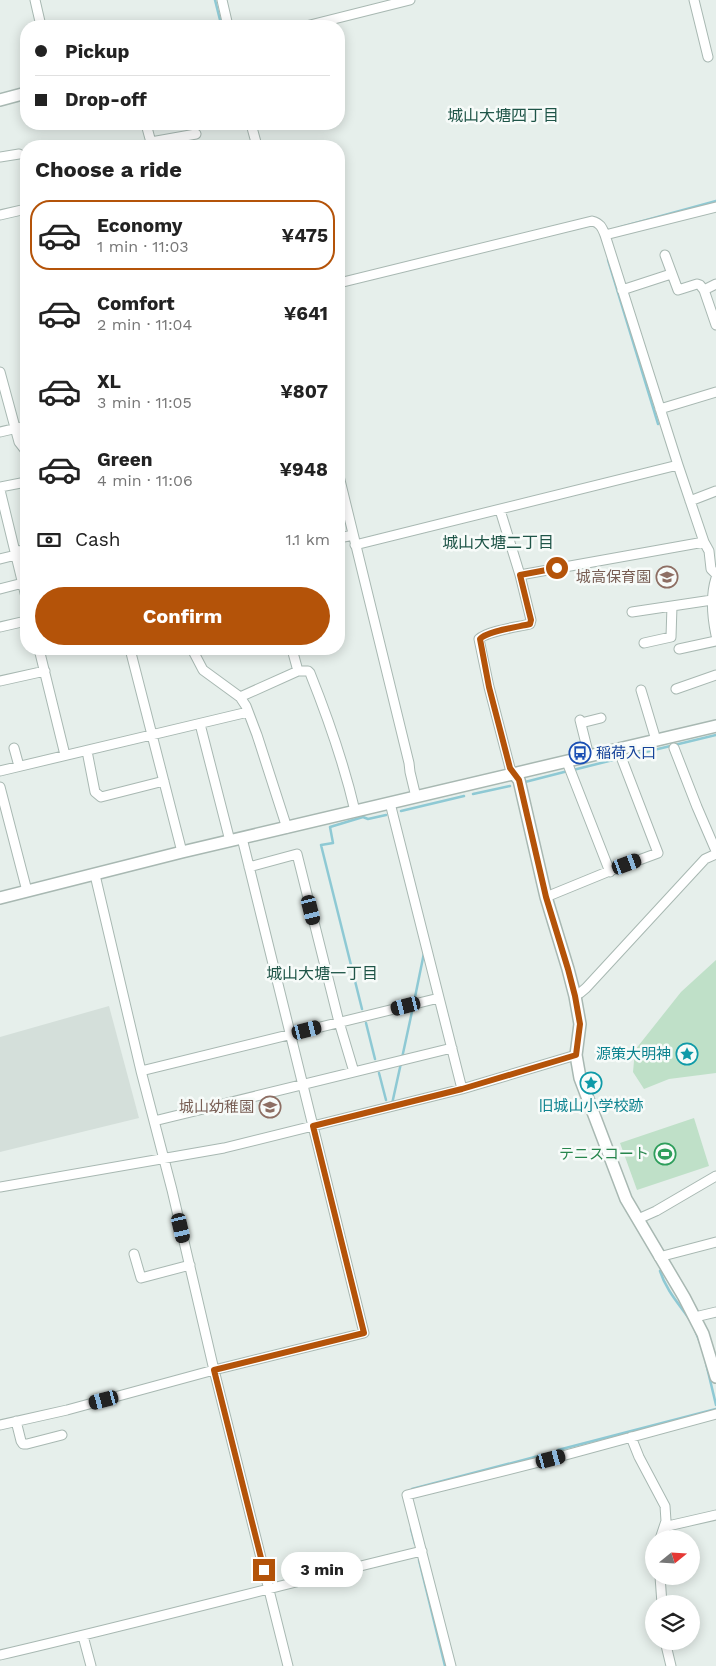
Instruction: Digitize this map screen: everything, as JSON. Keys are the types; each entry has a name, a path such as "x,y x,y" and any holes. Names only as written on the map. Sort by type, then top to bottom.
{"street":[{"path":"34,0 39,20"},
{"path":"222,0 227,20"},
{"path":"330,20 410,0"},
{"path":"694,0 708,56"},
{"path":"0,100 20,95"},
{"path":"169,140 196,134"},
{"path":"0,157 19,154"},
{"path":"605,235 716,207"},
{"path":"0,215 20,210"},
{"path":"345,282 592,220 602,226 678,465 704,542 709,551 711,569 716,574"},
{"path":"664,255 678,290 697,284 704,290 712,302 716,324"},
{"path":"622,290 671,274"},
{"path":"704,290 716,284"},
{"path":"1,378 20,444"},
{"path":"660,408 716,392"},
{"path":"0,432 20,427"},
{"path":"355,545 678,465"},
{"path":"20,484 0,489 20,571"},
{"path":"690,501 716,491"},
{"path":"345,505 416,797"},
{"path":"500,510 520,575 531,620 530,624 492,633 482,636 480,639 490,692 510,768 519,780 546,897 575,996 580,1024 576,1055 580,1078 626,1199 695,1317 703,1334 716,1377"},
{"path":"345,537 353,535"},
{"path":"520,575 704,542"},
{"path":"0,559 20,552"},
{"path":"716,578 712,590 716,635"},
{"path":"0,588 20,584"},
{"path":"632,612 712,600"},
{"path":"644,643 672,637 672,606"},
{"path":"0,627 20,622"},
{"path":"679,649 716,641"},
{"path":"41,655 65,755"},
{"path":"132,655 182,852"},
{"path":"195,655 203,670 240,697 248,712 287,828"},
{"path":"294,655 298,671"},
{"path":"0,682 45,670"},
{"path":"240,697 298,671 308,671 312,677 347,776 355,811"},
{"path":"676,689 716,675"},
{"path":"641,690 656,740"},
{"path":"0,771 248,712"},
{"path":"589,756 580,722 601,718"},
{"path":"0,1425 67,1410 214,1370 364,1333 249,867 236,839 200,724"},
{"path":"0,898 182,852 514,774 569,767 589,756 656,740 672,742 716,726"},
{"path":"575,996 586,988 704,859 716,852 712,829 672,742"},
{"path":"14,748 19,766"},
{"path":"546,897 658,853 618,749"},
{"path":"87,751 95,792 101,796 164,781"},
{"path":"569,767 610,872"},
{"path":"0,787 26,892"},
{"path":"390,803 462,1089"},
{"path":"249,867 297,854 339,1022 354,1072"},
{"path":"94,875 288,1666"},
{"path":"141,1071 439,998"},
{"path":"154,1120 452,1048"},
{"path":"0,1187 224,1148 462,1089 576,1055"},
{"path":"638,1219 656,1211 716,1176"},
{"path":"659,1257 716,1242"},
{"path":"134,1254 142,1278 190,1265"},
{"path":"695,1317 716,1312"},
{"path":"451,1666 407,1495 551,1459 716,1414"},
{"path":"16,1421 21,1441 26,1444 62,1435"},
{"path":"631,1437 639,1457 664,1502 667,1514 662,1530"},
{"path":"664,1530 668,1526 716,1515"},
{"path":"0,1655 422,1551"},
{"path":"83,1636 91,1666"},
{"path":"667,1650 671,1666"}],"shaded area":[{"path":"109,1006 139,1118 0,1152 0,1037"}],"green space":[{"path":"716,960 716,1073 669,1079 644,1089 633,1072 635,1050 681,992"},
{"name":"テニスコート","path":"694,1118 709,1166 637,1190 620,1143"}],"waterway":[{"path":"215,0 220,20"},
{"path":"621,227 716,201"},
{"path":"608,260 658,424"},
{"path":"629,756 716,735"},
{"path":"573,770 613,760"},
{"path":"525,782 568,771"},
{"path":"473,794 510,786"},
{"path":"401,811 464,796"},
{"path":"362,1009 321,845 333,843 330,827 363,817 368,819 386,815"},
{"path":"414,1002 424,953"},
{"path":"402,1058 413,1007"},
{"path":"366,1023 375,1059"},
{"path":"392,1104 401,1063"},
{"path":"379,1073 386,1100"},
{"path":"660,1271 669,1291 690,1320"},
{"path":"695,1330 701,1345"},
{"path":"706,1363 716,1405"},
{"path":"558,1450 716,1409"},
{"path":"412,1489 546,1454"},
{"path":"411,1529 415,1544"},
{"path":"419,1560 445,1666"}],"place":[{"name":"城高保育園","path":"667,577"},
{"name":"稲荷入口","path":"580,753"},
{"name":"源策大明神","path":"687,1054"},
{"name":"旧城山小学校跡","path":"591,1083"},
{"name":"城山幼稚園","path":"270,1107"},
{"name":"テニスコート","path":"665,1154"}],"district":[{"name":"城山大塘四丁目","path":"503,115"},
{"name":"城山大塘二丁目","path":"498,542"},
{"name":"城山大塘一丁目","path":"322,973"}],"route":[{"path":"264,1570 214,1370 364,1333 313,1126 462,1089 576,1055 580,1024 575,996 546,897 519,780 510,768 489,687 480,639 482,636 492,633 530,624 531,620 520,575 557,568"}]}
